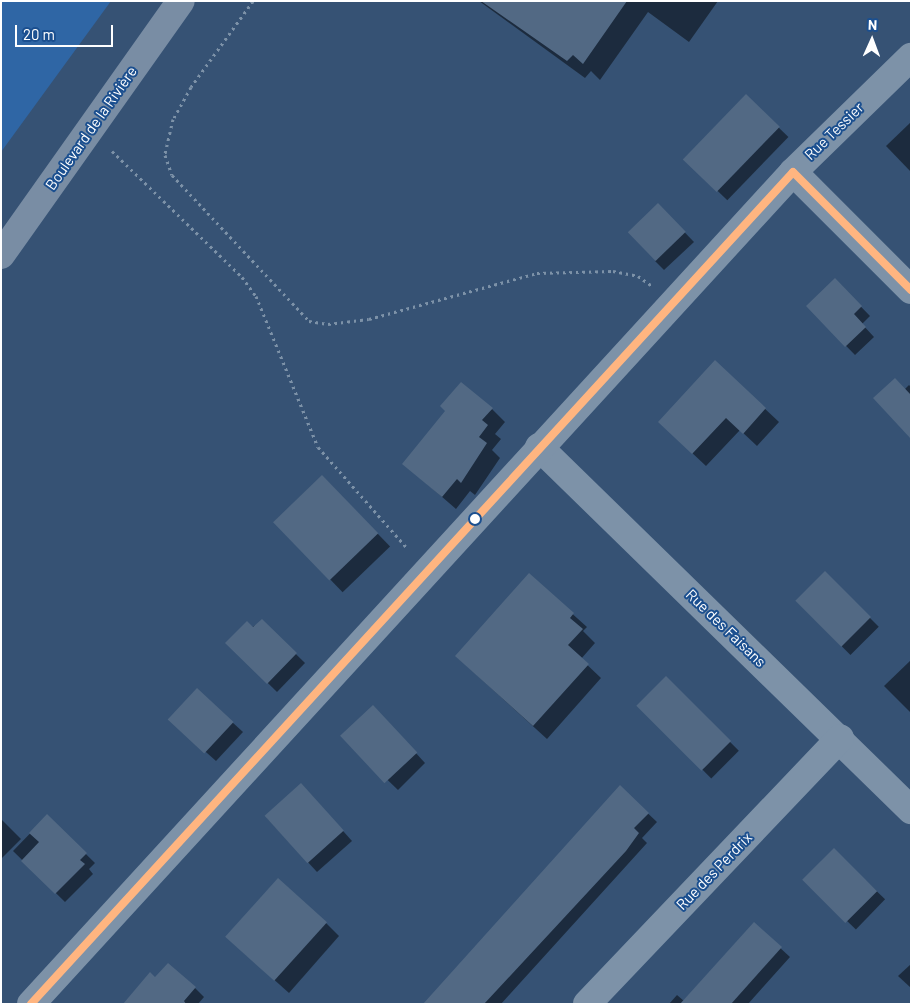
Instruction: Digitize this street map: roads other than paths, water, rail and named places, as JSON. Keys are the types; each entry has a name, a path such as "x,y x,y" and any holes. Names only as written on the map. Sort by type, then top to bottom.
{"main road":[{"name":"Boulevard de la Rivière","path":"1,255 181,1"}],"street":[{"name":"Rue Tessier","path":"31,1004 673,301 793,172 911,57"},
{"path":"793,172 911,290"},
{"name":"Rue des Faisans","path":"539,448 840,738 911,810"},
{"name":"Rue des Perdrix","path":"587,1004 840,738"}]}
